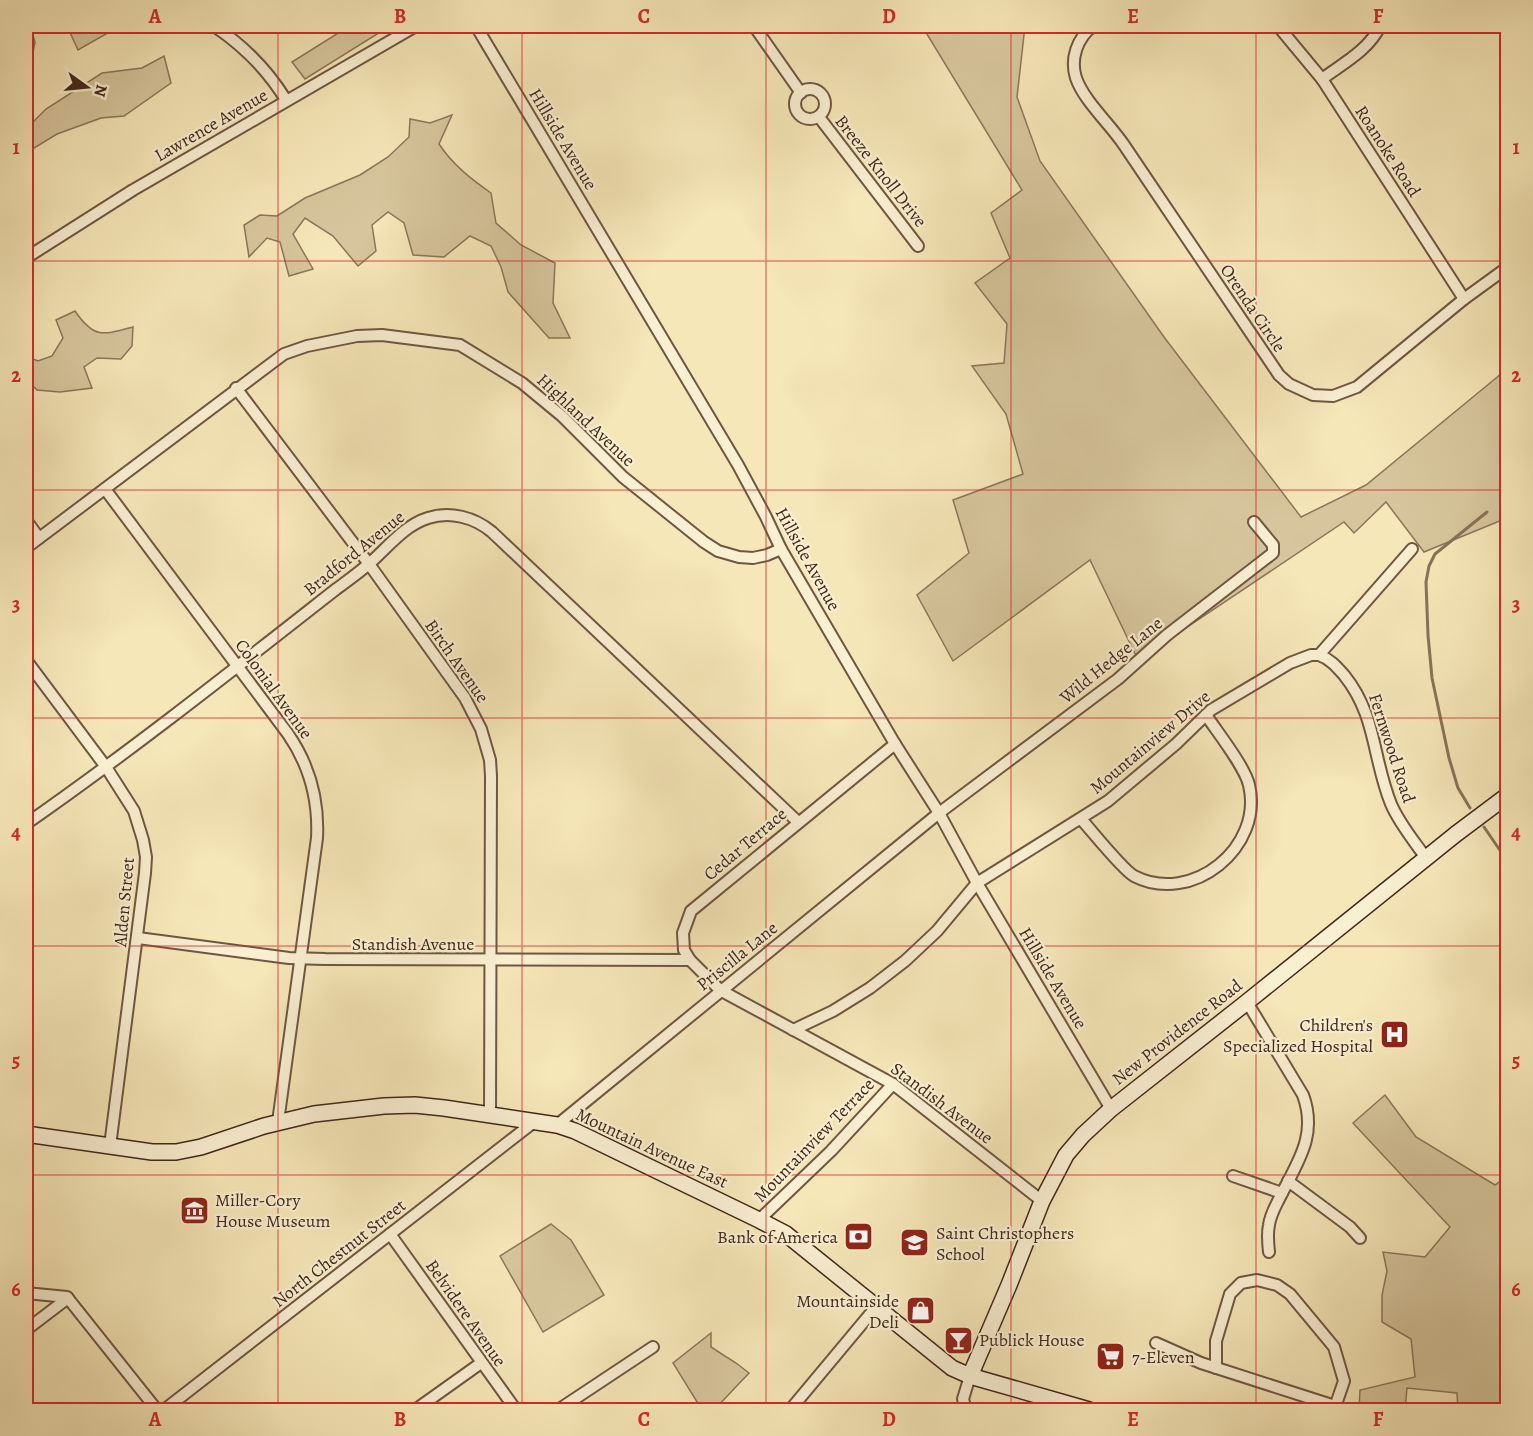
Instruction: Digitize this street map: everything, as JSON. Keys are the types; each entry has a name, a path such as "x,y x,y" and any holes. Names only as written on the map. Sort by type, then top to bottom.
{"street":[{"path":"214,26 246,50 261,65 286,100"},
{"name":"Lawrence Avenue","path":"26,258 133,190 416,26"},
{"name":"Hillside Avenue","path":"476,26 738,465 781,549 895,744 939,813 977,884 1110,1109"},
{"name":"Breeze Knoll Drive","path":"754,26 801,93"},
{"name":"Orenda Circle","path":"1093,26 1082,36 1075,55 1074,65 1079,85 1120,140 1274,369 1300,391 1319,396 1346,393 1357,387 1464,299 1508,267"},
{"name":"Roanoke Road","path":"1278,26 1322,78 1464,299"},
{"path":"1322,78 1361,50 1376,34 1380,26"},
{"name":"Breeze Knoll Drive","path":"814,90 822,94 825,109 819,117 809,119 800,115 796,106 801,93 814,90"},
{"name":"Breeze Knoll Drive","path":"819,117 918,246"},
{"name":"Highland Avenue","path":"26,548 284,354 332,340 382,335 460,345 522,383 562,416 623,477 718,551 753,558 781,549"},
{"name":"Birch Avenue","path":"236,388 369,564 465,698 481,729 492,777 490,1115"},
{"name":"Colonial Avenue","path":"105,489 297,747 314,791 317,807 317,838 278,1122"},
{"name":"Bradford Avenue","path":"26,824 106,767 237,667 369,564 405,530 428,518 441,515 455,515 475,521 486,528 798,822"},
{"path":"26,520 39,538"},
{"name":"Wild Hedge Lane","path":"939,813 1118,680 1167,635 1273,553 1273,545 1254,522"},
{"path":"1319,656 1412,549"},
{"name":"Mountainview Drive","path":"793,1030 870,988 905,961 937,931 977,884 1081,819 1116,794 1176,744 1206,715 1235,694 1290,663 1311,655 1319,656"},
{"name":"Fernwood Road","path":"1319,656 1335,665 1360,698 1371,727 1391,806 1426,858"},
{"name":"Alden Street","path":"26,660 106,767 134,811 146,857 138,938 110,1146"},
{"path":"1081,819 1132,874 1148,880 1173,883 1190,880 1205,874 1227,859 1242,840 1248,825 1251,794 1247,778 1206,715"},
{"name":"Cedar Terrace","path":"690,960 682,941 684,926 691,911 895,744"},
{"name":"New Providence Road","path":"970,1376 1010,1285 1042,1201 1066,1155 1083,1135 1110,1109 1508,795"},
{"name":"Priscilla Lane","path":"557,1125 939,813"},
{"name":"Standish Avenue","path":"138,938 301,958 490,961 690,960"},
{"path":"690,960 720,990"},
{"name":"Standish Avenue","path":"720,990 893,1084 1042,1201"},
{"path":"1247,1002 1303,1095 1308,1110 1308,1137 1269,1224 1269,1252"},
{"name":"Mountainview Terrace","path":"759,1220 831,1151 893,1084"},
{"name":"Mountain Avenue East","path":"26,1134 152,1152 176,1152 201,1147 278,1122 314,1114 384,1106 425,1106 557,1125 575,1131 759,1220 794,1240 952,1368 970,1376 1089,1410"},
{"name":"North Chestnut Street","path":"164,1410 534,1122"},
{"path":"1233,1176 1282,1193"},
{"path":"1288,1181 1350,1227 1360,1238"},
{"name":"Belvidere Avenue","path":"390,1234 480,1363 516,1410"},
{"path":"1156,1343 1216,1368 1335,1408 1344,1381 1334,1347 1290,1294 1277,1285 1257,1280 1241,1283 1230,1294 1216,1341 1216,1368"},
{"path":"26,1293 68,1298 157,1410"},
{"path":"26,1330 68,1298"},
{"path":"790,1410 876,1307"},
{"path":"558,1410 653,1347"},
{"path":"415,1410 480,1363"},
{"path":"966,1410 963,1399 970,1376"}],"shaded area":[{"path":"26,26 30,26 35,42 32,58 26,62"},
{"path":"67,26 120,26 78,50"},
{"path":"337,26 390,26 305,79 292,62 340,32"},
{"path":"922,26 1025,26 1017,97 1040,161 1164,337 1301,517 1366,485 1507,369 1507,518 1424,552 1386,502 1354,533 1344,522 1138,660 1090,560 953,661 917,595 969,553 953,500 1023,474 1006,414 972,366 1004,363 1007,324 975,283 1010,258 991,213 1022,190"},
{"path":"164,56 171,83 124,116 101,118 57,134 26,153 26,129 46,109 102,73 142,68"},
{"path":"452,115 439,144 450,159 491,193 496,223 521,245 555,263 553,303 570,338 549,338 508,292 501,267 491,246 470,236 444,257 413,255 404,223 388,212 372,225 376,251 358,266 333,236 305,218 293,234 313,269 289,276 280,242 267,238 249,257 244,225 260,215 277,216 305,198 360,175 388,157 409,137 410,119 430,123"},
{"path":"75,311 88,326 100,332 114,332 133,327 132,346 121,359 97,358 84,367 92,388 60,392 37,390 26,379 26,356 38,361 52,356 63,338 56,320"},
{"path":"1385,1095 1416,1137 1495,1185 1507,1176 1507,1410 1458,1410 1457,1393 1407,1388 1405,1410 1359,1410 1360,1390 1415,1377 1411,1339 1382,1322 1382,1295 1387,1271 1383,1252 1425,1257 1450,1227 1353,1123"},
{"path":"551,1224 571,1240 604,1295 543,1332 500,1256"},
{"path":"711,1333 711,1347 749,1373 714,1410 702,1410 673,1363"}],"waterway":[{"path":"1470,808 1458,788 1449,758 1432,678 1426,582 1429,566 1435,554 1487,512"},
{"path":"1484,827 1508,862"}],"place":[{"name":"Children's Specialized Hospital","path":"1394,1035"},
{"name":"Miller-Cory House Museum","path":"194,1210"},
{"name":"Bank of America","path":"859,1237"},
{"name":"Saint Christophers School","path":"915,1243"},
{"name":"Mountainside Deli","path":"920,1311"},
{"name":"Publick House","path":"958,1340"},
{"name":"7-Eleven","path":"1111,1357"}]}
